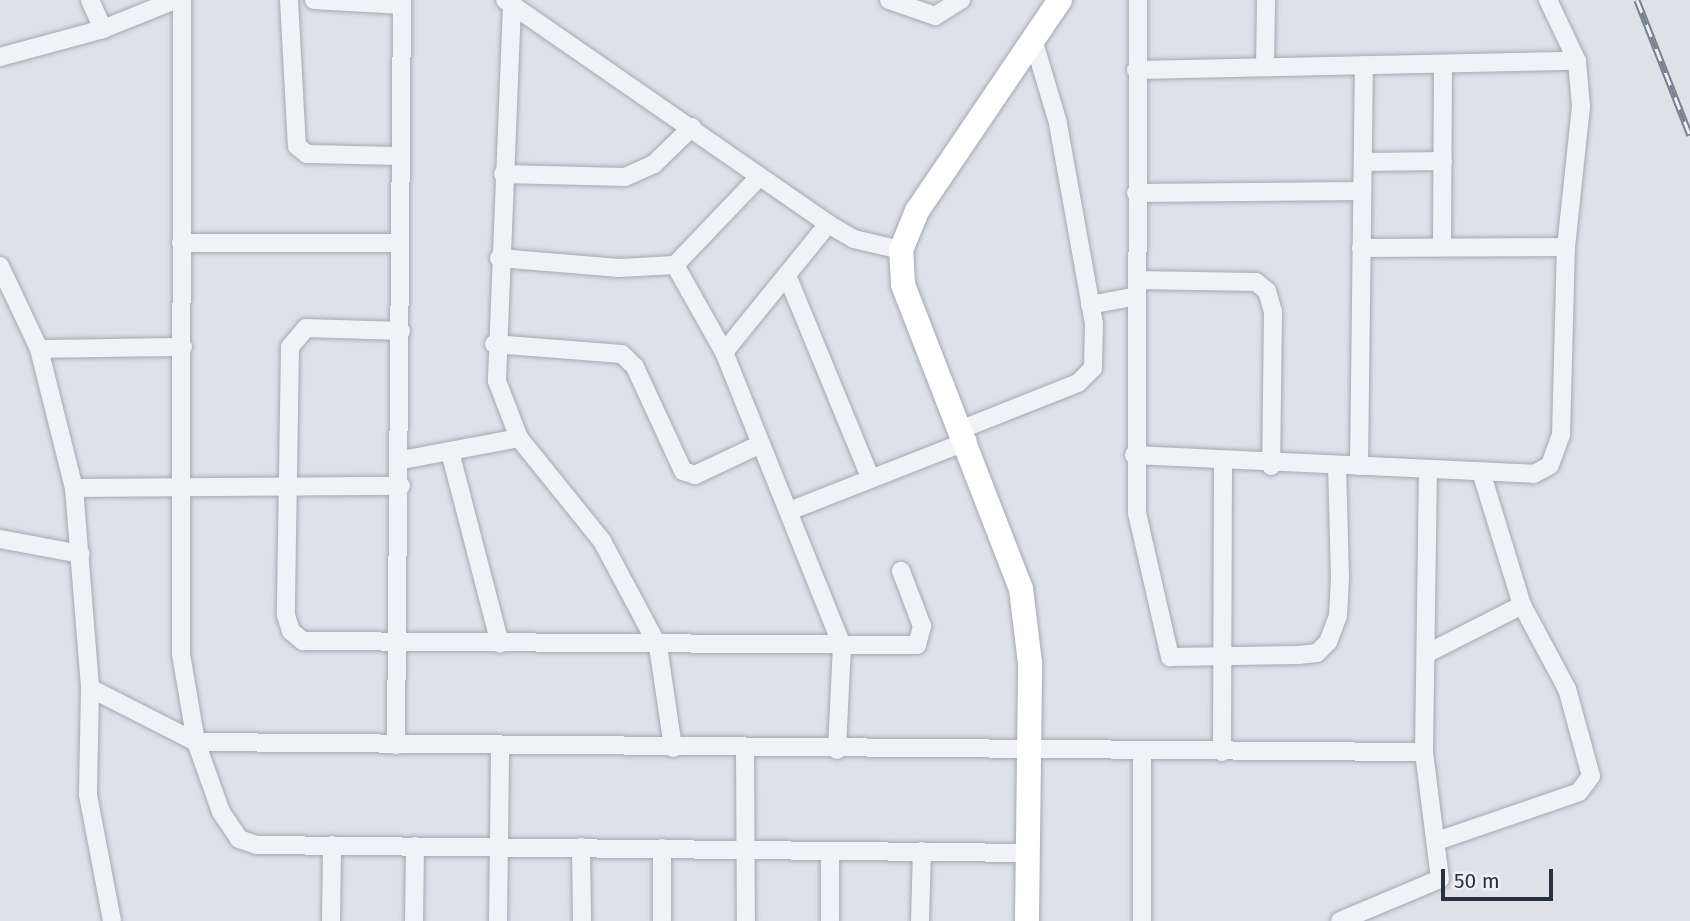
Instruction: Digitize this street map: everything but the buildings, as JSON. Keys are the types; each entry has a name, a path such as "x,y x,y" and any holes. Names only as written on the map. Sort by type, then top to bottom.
{"main road":[{"path":"1027,921 1030,663 1021,589 965,435 903,284 901,250 917,212 1060,0"}],"street":[{"path":"90,0 103,29"},
{"path":"0,57 103,29 175,0"},
{"path":"182,0 181,243 186,488 181,654 196,742 221,812 239,839 256,845 1028,853"},
{"path":"289,0 297,146 307,153 400,156"},
{"path":"314,0 402,3 399,243 401,644 396,745"},
{"path":"889,0 934,16 961,0"},
{"path":"1138,0 1134,455 1136,513 1164,645 1178,660 1220,655 1317,653 1328,642 1338,616 1340,578 1337,466"},
{"path":"1265,67 1266,0"},
{"path":"1134,455 1223,464 1359,466 1534,474 1555,456 1566,247 1581,106 1577,61 1548,0"},
{"path":"509,3 692,127 828,224 854,239 901,250"},
{"path":"509,3 494,344 497,381 519,439 602,541 659,646 673,748"},
{"path":"789,511 965,435 1090,377 1090,305 1058,123 1033,39"},
{"path":"1136,70 1577,61"},
{"path":"1442,247 1443,64"},
{"path":"1359,466 1364,65"},
{"path":"503,174 625,177 654,164 692,127"},
{"path":"1363,162 1443,161"},
{"path":"499,258 619,268 676,265 759,177"},
{"path":"1136,193 1362,191"},
{"path":"724,352 788,278 828,224"},
{"path":"181,243 399,243"},
{"path":"1362,248 1566,247"},
{"path":"676,265 724,352 842,646 837,750"},
{"path":"0,266 38,349 75,488 90,688 88,795 112,921"},
{"path":"788,278 870,477"},
{"path":"1090,305 1137,288 1256,282 1267,291 1273,312 1271,466"},
{"path":"401,331 306,328 296,335 288,488 290,631 303,641 500,645 917,645 922,626 901,571"},
{"path":"494,344 622,354 635,367 676,461 695,475 761,444"},
{"path":"38,349 183,347"},
{"path":"402,460 519,439"},
{"path":"450,452 500,645"},
{"path":"1222,752 1220,655 1223,464"},
{"path":"1340,921 1431,887 1440,879 1424,752 1428,470"},
{"path":"1437,841 1579,792 1591,776 1567,689 1522,605 1481,472"},
{"path":"75,488 401,486"},
{"path":"0,539 81,554"},
{"path":"1426,654 1522,605"},
{"path":"90,688 196,742 1030,753 1142,750 1424,752"},
{"path":"498,921 500,746"},
{"path":"746,749 746,921"},
{"path":"1142,750 1142,921"},
{"path":"331,921 332,845"},
{"path":"414,921 415,846"},
{"path":"581,847 582,921"},
{"path":"662,848 663,921"},
{"path":"830,851 830,921"},
{"path":"920,921 922,851"}],"railway":[{"path":"1637,0 1690,135"}]}
